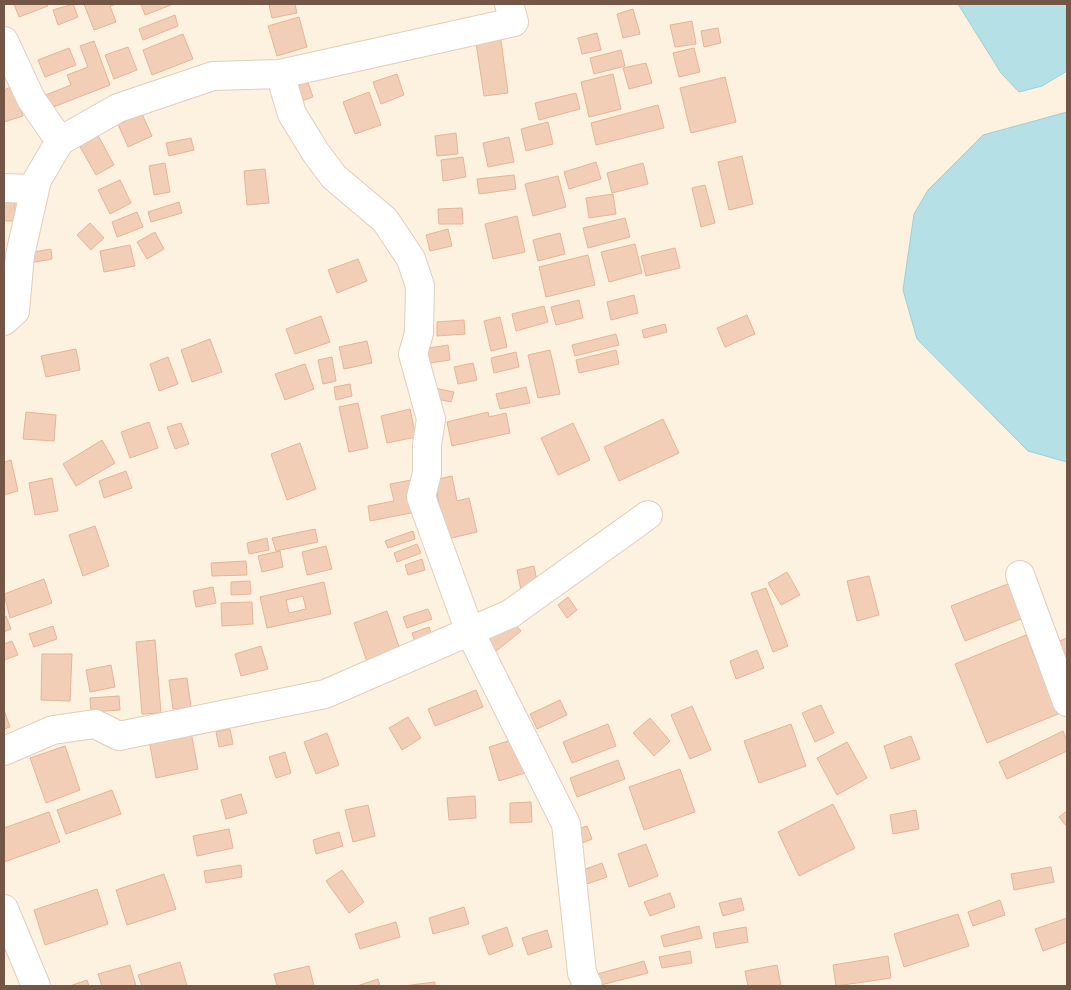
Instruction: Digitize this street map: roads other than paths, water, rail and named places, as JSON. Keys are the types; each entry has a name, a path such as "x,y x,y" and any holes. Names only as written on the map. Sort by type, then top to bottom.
{"street":[{"path":"4,321 15,311 20,255 37,180 60,141 118,108 214,76 280,74 514,22 510,4"},
{"path":"4,41 31,99 60,141"},
{"path":"280,74 292,114 316,153 334,177 386,220 411,259 420,286 419,333 413,354 431,419 427,445 427,473 421,497 470,632 566,824 582,973 588,986"},
{"path":"4,188 35,189"},
{"path":"4,751 53,730 95,724 119,736 325,694 510,614 648,515"},
{"path":"1020,575 1067,702"},
{"path":"4,909 36,986"}],"water":[{"path":"958,4 1067,4 1067,71 1042,86 1019,92 1001,73"},
{"path":"1067,112 1067,462 1028,451 917,339 903,290 914,214 928,190 983,135"}]}
